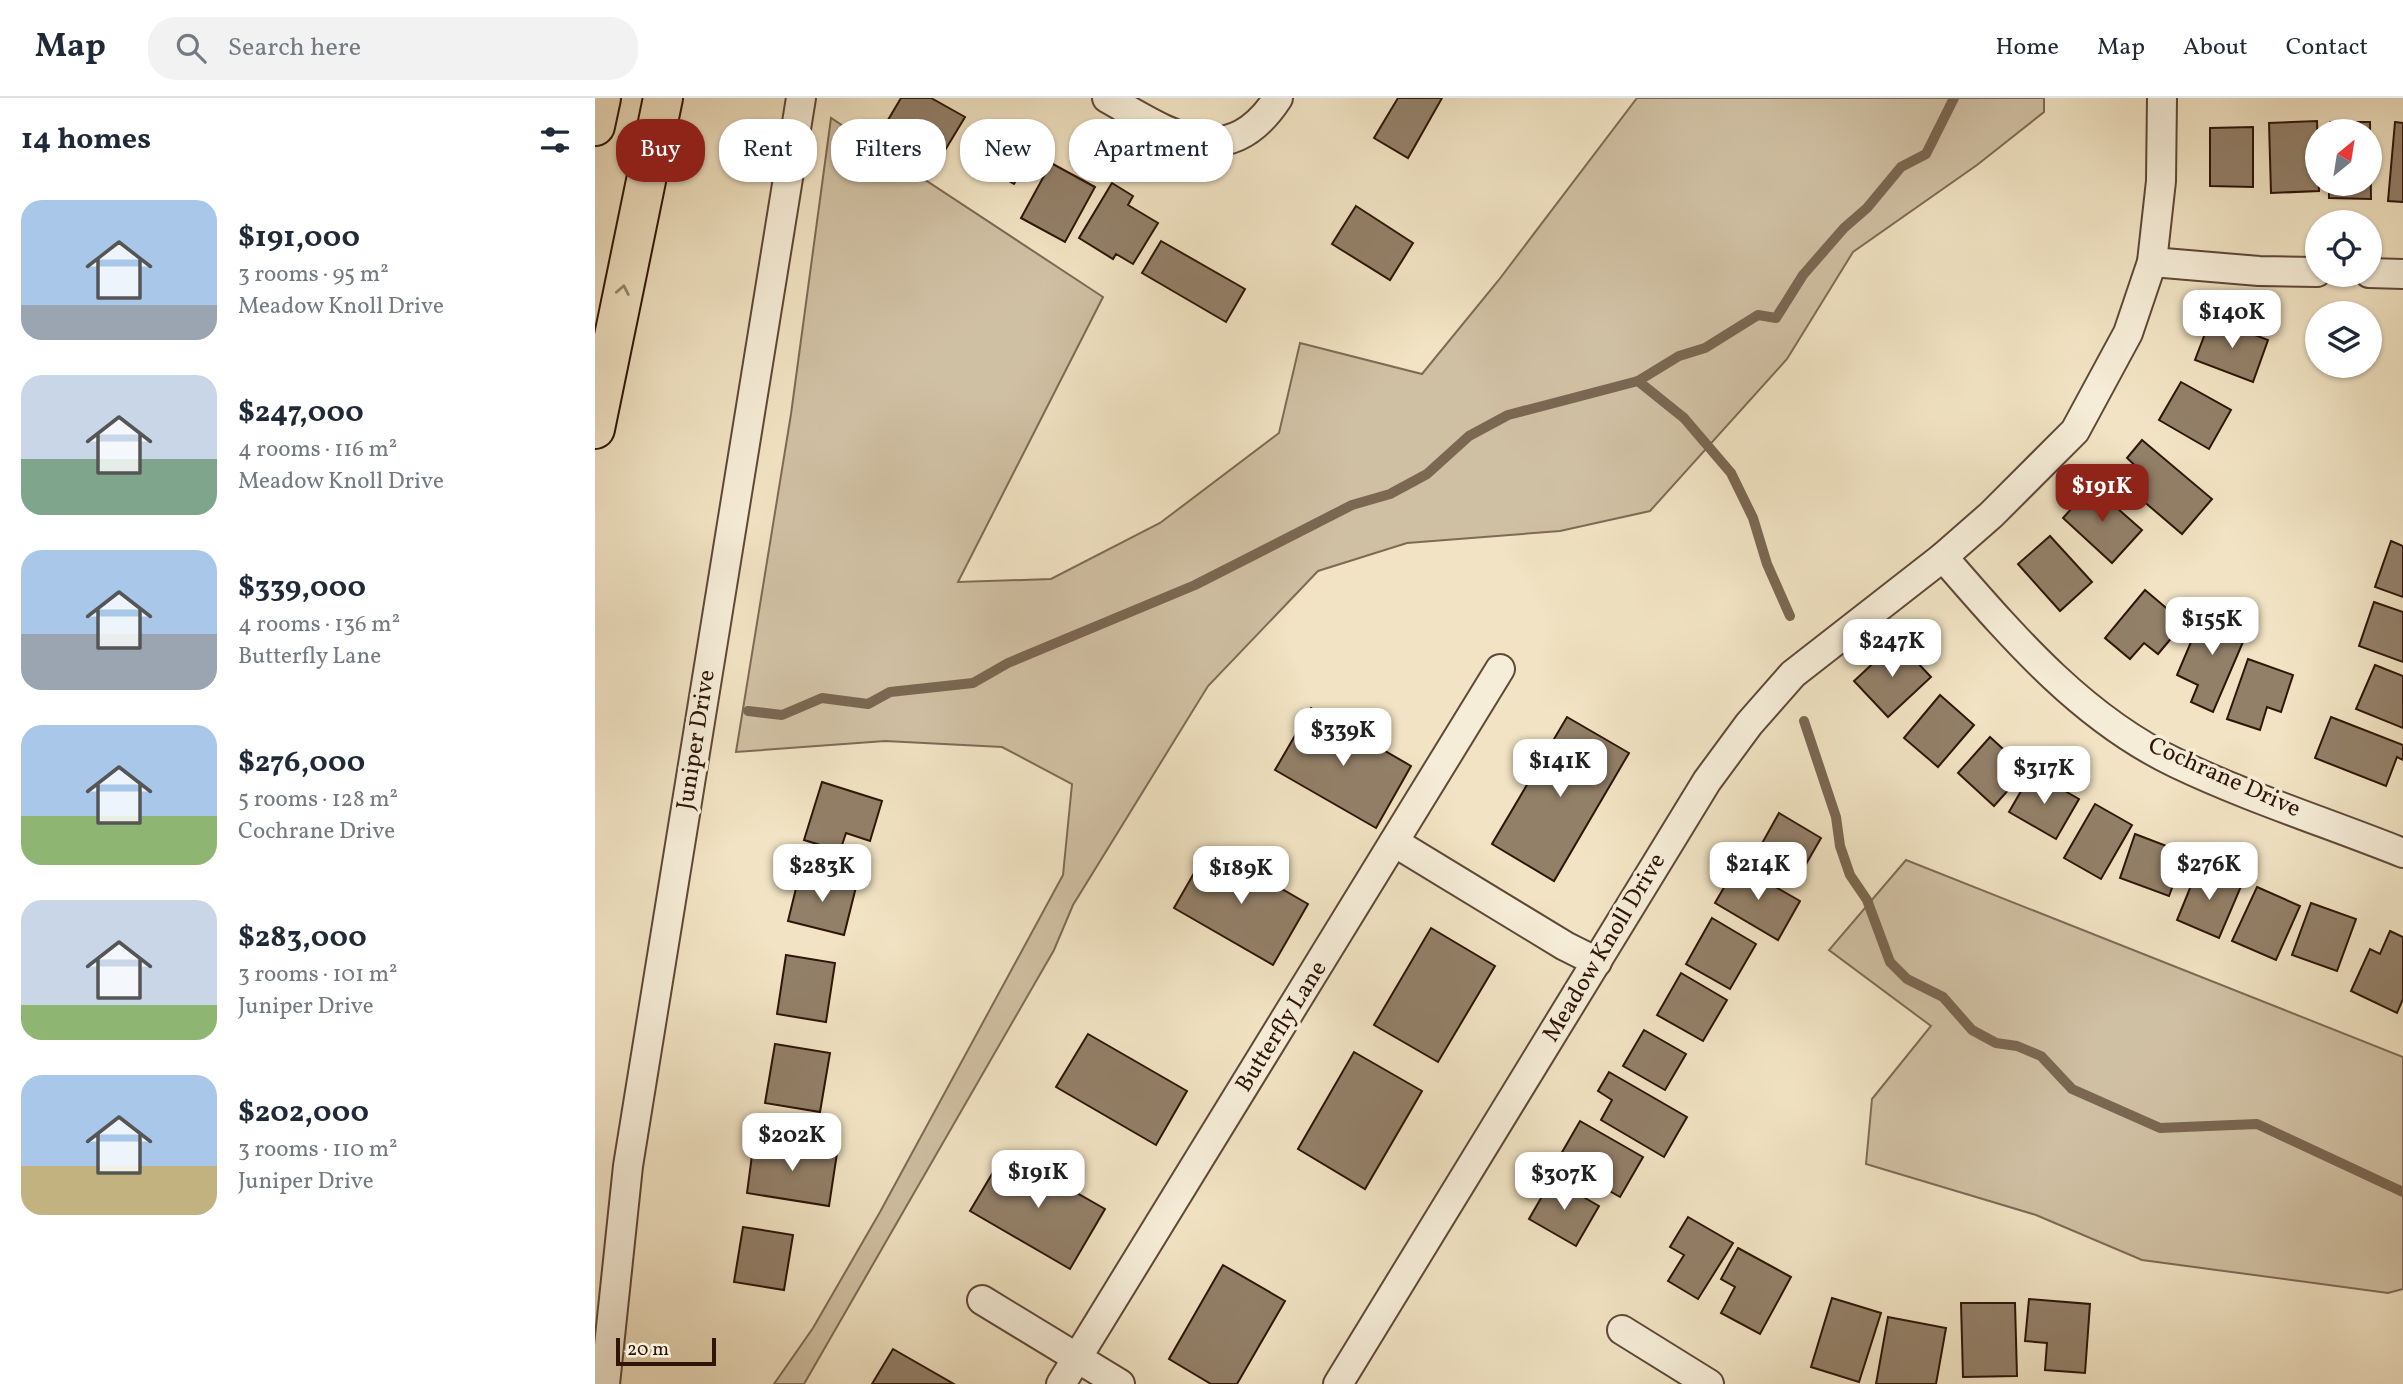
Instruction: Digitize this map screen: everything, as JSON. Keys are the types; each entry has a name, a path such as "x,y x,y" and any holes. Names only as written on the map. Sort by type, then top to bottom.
{"highway":[{"path":"595,126 601,98"},
{"path":"595,429 663,98"}],"street":[{"name":"Juniper Drive","path":"604,1384 628,1166 801,98"},
{"path":"1107,98 1158,127 1196,143 1231,140 1250,131 1278,98"},
{"name":"Meadow Knoll Drive","path":"1338,1384 1707,781 1748,724 1813,656 1943,557 1991,515 2075,431 2128,333 2152,262 2161,181 2162,98"},
{"path":"2152,262 2259,271 2305,272"},
{"path":"2382,273 2403,274"},
{"name":"Cochrane Drive","path":"1943,557 2047,670 2085,704 2125,733 2176,763 2403,853"},
{"name":"Butterfly Lane","path":"1061,1384 1079,1359 1500,669"},
{"path":"1394,842 1597,962"},
{"path":"982,1300 1120,1384"},
{"path":"1622,1330 1709,1384"}],"shaded area":[{"path":"1637,98 2044,98 2044,112 1977,165 1853,252 1787,359 1650,511 1560,531 1407,543 1318,571 1208,686 1073,905 1054,950 804,1384 774,1384 813,1328 880,1212 1063,875 1072,784 1002,747 885,741 736,752 791,414 831,118 831,182 928,182 1103,297 958,582 1051,579 1160,523 1279,433 1300,343 1422,374 1498,281"},
{"path":"1906,860 2403,1057 2403,1289 2388,1293 2142,1260 2036,1215 1866,1164 1872,1099 1931,1026 1829,950"}],"building":[{"path":"901,98 931,98 965,117 960,119 960,125 946,149 946,119 889,119"},
{"path":"1398,98 1442,98 1408,158 1374,138"},
{"path":"2305,122 2305,192 2271,193 2269,123"},
{"path":"2395,122 2403,123 2403,202 2388,201"},
{"path":"2253,127 2253,187 2210,186 2210,128"},
{"path":"1055,165 1069,173 1069,182 1086,182 1095,187 1065,242 1021,218 1041,182 1055,182"},
{"path":"1112,183 1133,196 1128,205 1158,223 1133,264 1116,254 1113,259 1079,238"},
{"path":"2371,196 2371,199 2329,198"},
{"path":"1356,206 1413,243 1390,280 1332,244"},
{"path":"1161,241 1245,289 1226,322 1142,273"},
{"path":"2211,318 2268,340 2253,382 2195,360"},
{"path":"2181,382 2231,410 2209,449 2159,420"},
{"path":"2142,440 2212,499 2182,534 2128,488 2142,472 2127,458"},
{"path":"2092,486 2142,530 2112,563 2063,518"},
{"path":"2050,536 2092,582 2060,611 2018,564"},
{"path":"2391,541 2403,546 2403,597 2375,587"},
{"path":"2145,590 2184,623 2158,654 2144,643 2130,659 2105,638"},
{"path":"2374,602 2403,612 2403,662 2359,646"},
{"path":"2205,609 2249,628 2213,712 2191,702 2198,685 2177,675"},
{"path":"1897,641 1931,677 1888,717 1854,681"},
{"path":"2248,659 2293,675 2281,712 2267,707 2260,730 2227,719"},
{"path":"2375,665 2403,676 2403,728 2356,709"},
{"path":"1940,695 1974,725 1938,767 1904,738"},
{"path":"1311,708 1411,766 1376,828 1275,770"},
{"path":"1567,717 1629,753 1554,881 1492,844"},
{"path":"2331,717 2403,745 2403,760 2397,757 2386,786 2315,758"},
{"path":"1990,737 2026,770 1994,806 1958,773"},
{"path":"2032,772 2079,799 2056,839 2009,812"},
{"path":"822,782 882,801 870,841 846,833 840,851 804,840"},
{"path":"2095,804 2132,825 2101,879 2064,858"},
{"path":"1779,813 1821,838 1798,878 1756,854"},
{"path":"2135,834 2185,853 2169,896 2120,878"},
{"path":"1209,847 1308,904 1273,965 1174,908"},
{"path":"1737,865 1800,901 1778,940 1715,903"},
{"path":"2199,866 2242,884 2219,938 2177,920"},
{"path":"800,872 856,887 844,935 788,921"},
{"path":"2257,887 2300,906 2276,960 2232,941"},
{"path":"2311,903 2356,919 2337,971 2292,955"},
{"path":"1712,918 1756,944 1730,989 1686,964"},
{"path":"1431,928 1495,966 1438,1062 1374,1025"},
{"path":"2390,931 2403,937 2403,999 2397,1013 2351,991 2370,949 2380,954"},
{"path":"786,955 835,963 826,1022 777,1014"},
{"path":"1681,973 1727,1000 1703,1041 1657,1015"},
{"path":"1644,1030 1686,1054 1665,1090 1623,1066"},
{"path":"1088,1034 1187,1091 1156,1145 1056,1087"},
{"path":"775,1044 830,1053 820,1112 765,1103"},
{"path":"1354,1052 1422,1091 1365,1189 1298,1149"},
{"path":"1609,1072 1687,1117 1664,1157 1601,1120 1612,1100 1598,1091"},
{"path":"1580,1121 1643,1157 1620,1197 1557,1161"},
{"path":"754,1140 837,1153 829,1206 747,1193"},
{"path":"1005,1152 1105,1209 1070,1269 970,1211"},
{"path":"1552,1179 1599,1206 1576,1246 1529,1219"},
{"path":"1688,1217 1733,1243 1698,1299 1668,1281 1684,1255 1670,1247"},
{"path":"743,1227 793,1235 784,1290 734,1282"},
{"path":"1738,1248 1791,1277 1760,1334 1721,1313 1735,1287 1721,1279"},
{"path":"1223,1265 1285,1301 1237,1384 1211,1384 1169,1359"},
{"path":"1832,1298 1881,1313 1859,1382 1811,1367"},
{"path":"2029,1299 2090,1304 2085,1373 2045,1370 2047,1343 2025,1341"},
{"path":"1961,1303 2015,1303 2017,1376 1963,1377"},
{"path":"1888,1317 1946,1328 1936,1384 1876,1384"},
{"path":"893,1349 954,1384 872,1384"}],"waterway":[{"path":"748,711 782,715 822,698 868,704 890,692 973,683 1008,663 1195,585 1352,505 1390,494 1427,474 1469,436 1508,415 1638,381 1679,356 1705,348 1758,315 1776,318 1803,275 1844,228 1867,208 1901,167 1926,154 1954,98"},
{"path":"1638,381 1684,418 1731,473 1753,518 1767,564 1790,616"},
{"path":"1804,721 1836,817 1840,846 1850,875 1867,900 1890,962 1907,979 1943,997 1972,1030 1996,1043 2017,1046 2041,1056 2072,1089 2160,1128 2257,1124 2403,1192"}]}
